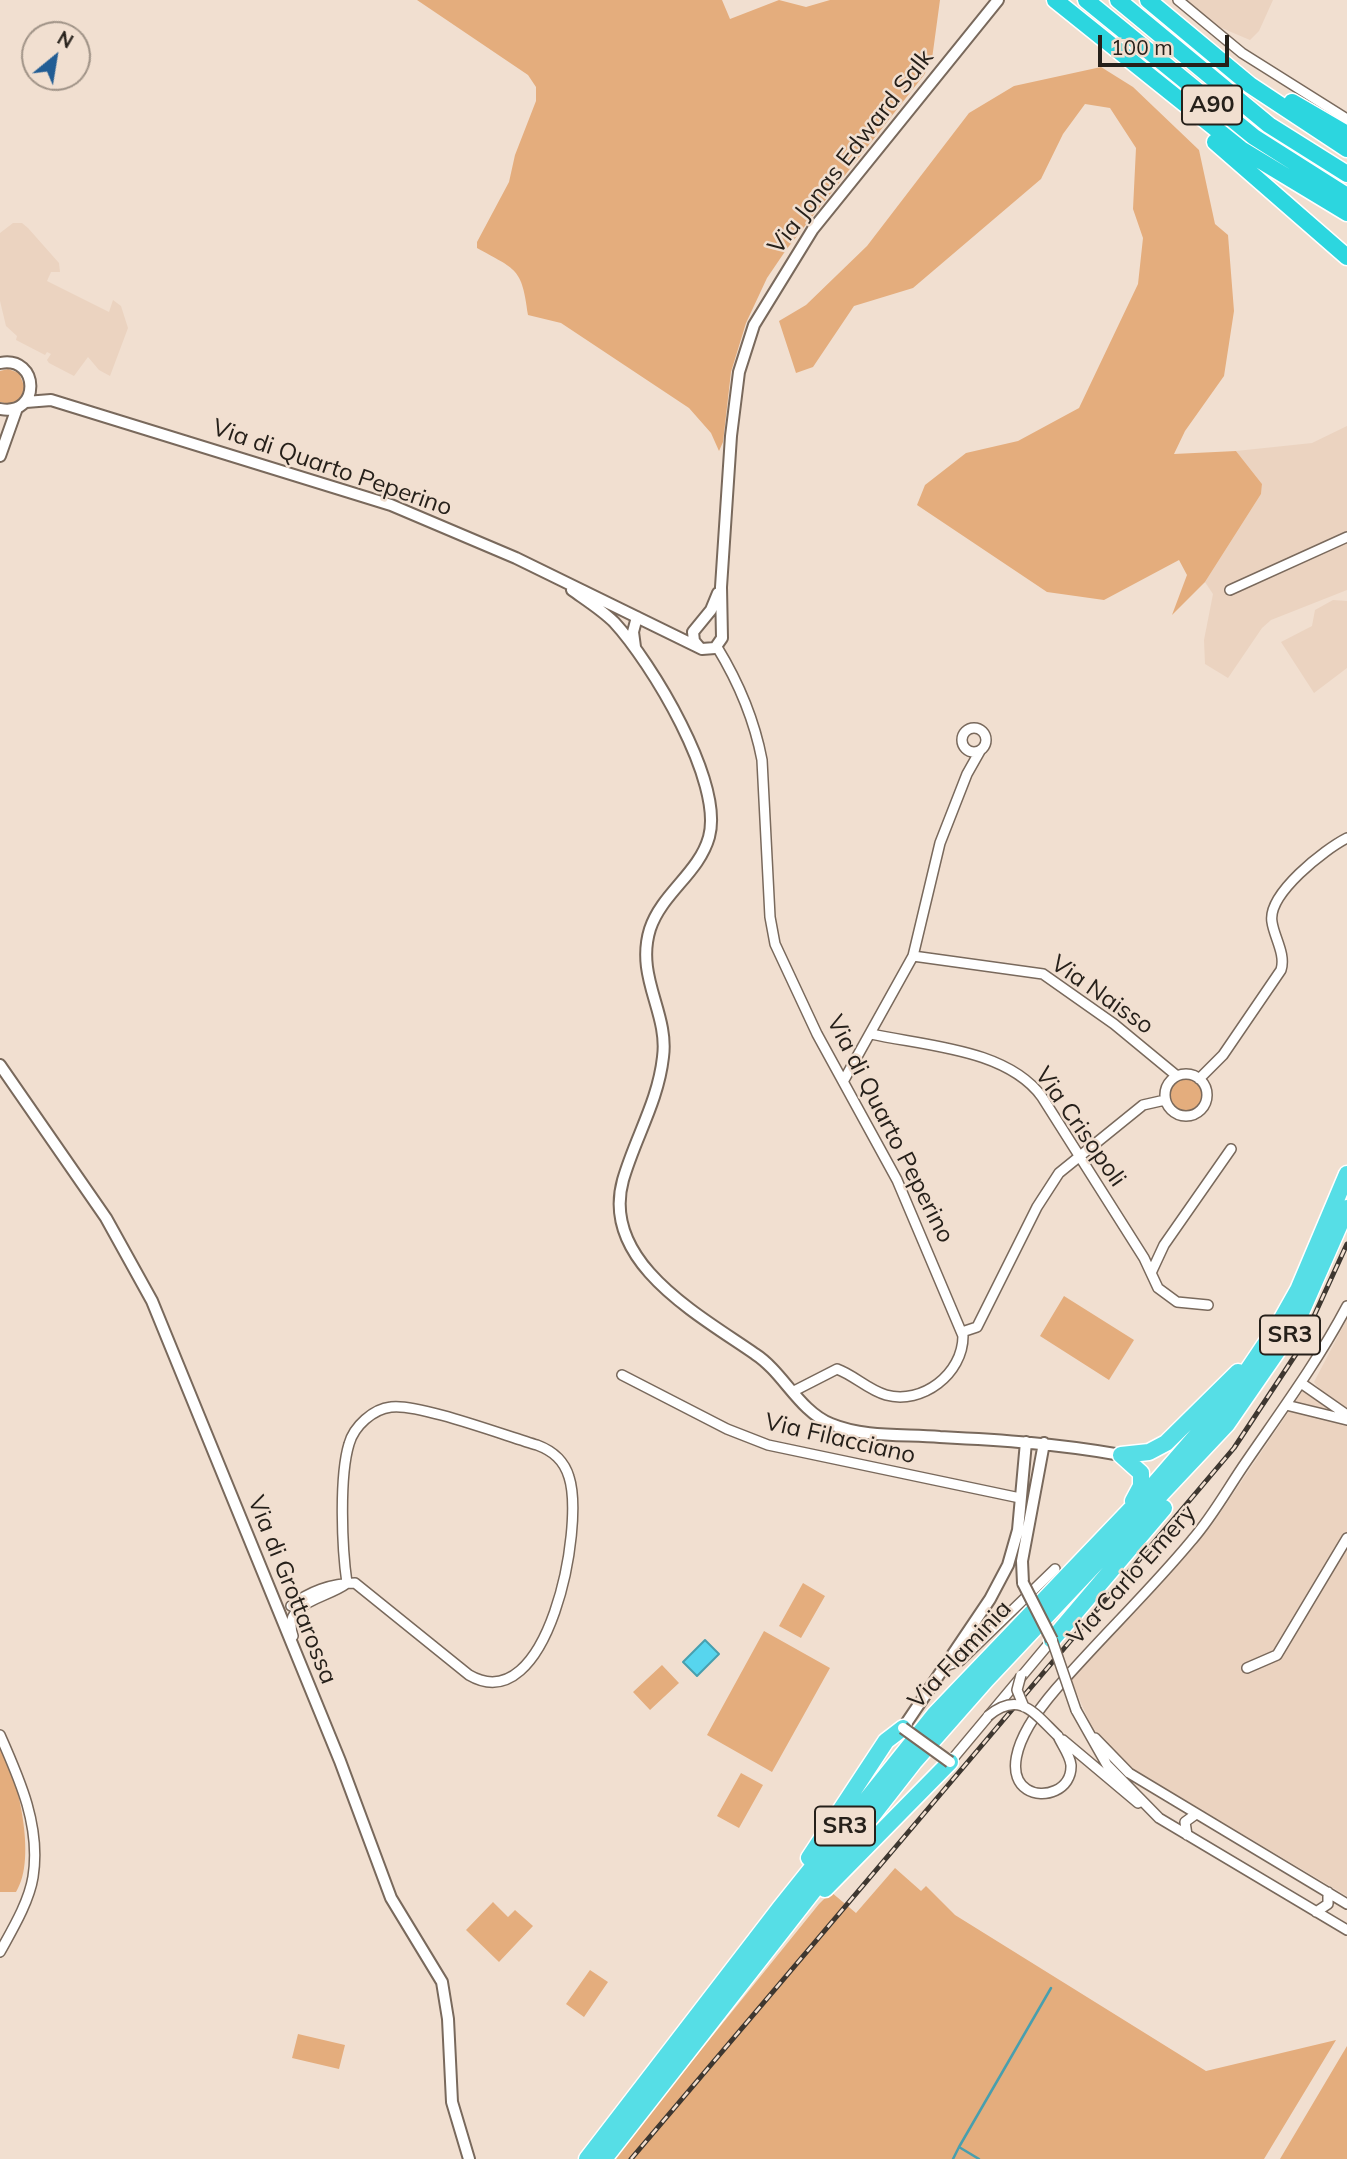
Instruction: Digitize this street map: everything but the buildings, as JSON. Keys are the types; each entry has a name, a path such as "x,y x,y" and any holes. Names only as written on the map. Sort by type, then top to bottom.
{"highway":[{"path":"1055,0 1347,257"},
{"name":"A90","path":"1086,0 1254,137 1347,196"},
{"name":"A90","path":"1118,0 1269,125 1347,174"},
{"path":"1148,0 1250,85 1347,149"},
{"path":"1188,33 1258,80 1347,134"},
{"path":"1115,51 1241,149 1347,213"},
{"name":"Via Flaminia","path":"587,2159 780,1908 935,1714 1127,1514 1229,1398 1280,1322 1308,1268 1347,1174"},
{"name":"Via Flaminia","path":"604,2159 960,1709 1208,1447 1250,1395 1305,1307 1347,1208"},
{"path":"1121,1455 1149,1452 1171,1439 1245,1365 1280,1322"},
{"path":"1052,1640 1169,1502 1208,1447"},
{"path":"1121,1455 1136,1465 1141,1476 1138,1493 1127,1514"},
{"path":"780,1908 835,1816 879,1750 890,1736 903,1728"},
{"path":"785,1927 869,1847 950,1762"}],"street":[{"name":"Via Jonas Edward Salk","path":"721,628 720,587 737,385 754,325 813,229 998,0"},
{"path":"1178,0 1242,53 1347,119"},
{"path":"0,354 6,363"},
{"name":"Via di Quarto Peperino","path":"6,363 26,370 32,383 51,400 391,505 470,538 699,648"},
{"path":"0,456 8,429 32,383"},
{"name":"Via di Quarto Peperino","path":"0,409 51,400"},
{"path":"0,409 8,429"},
{"path":"1230,590 1347,537"},
{"path":"559,581 606,615 636,650 664,692 708,790 711,823 697,862 666,897 649,932 647,968 664,1040 664,1055 650,1112 624,1178 619,1203 621,1221 631,1250 652,1275 697,1313 773,1366 818,1417 839,1427 885,1435 1044,1443 1121,1455"},
{"name":"Via Jonas Edward Salk","path":"697,625 714,605 720,587"},
{"path":"622,633 623,610"},
{"path":"636,650 633,632 638,617"},
{"path":"667,631 686,632 697,625 711,621 721,628 722,638 717,647 709,650 699,648 693,639 697,625"},
{"name":"Via di Quarto Peperino","path":"717,647 744,695 760,748 770,917 775,944 817,1034 897,1180 962,1332"},
{"path":"844,1080 913,956 940,843 976,751"},
{"path":"1199,1079 1229,1047 1281,970 1283,958 1272,922 1275,906 1287,887 1313,861 1347,838"},
{"name":"Via Naisso","path":"913,956 1043,974 1105,1018 1177,1076"},
{"name":"Via Crisopoli","path":"872,1034 993,1060 1014,1069 1035,1087 1144,1258 1158,1288 1168,1299 1200,1306 1208,1305"},
{"name":"Via di Grottarossa","path":"0,1065 101,1210 138,1272 304,1674 391,1898 442,1982 448,2019 452,2102 469,2159"},
{"path":"1188,1074 1199,1079 1207,1095 1199,1112 1188,1116 1176,1114 1165,1100 1166,1086 1177,1076 1188,1074"},
{"path":"794,1391 837,1369 884,1395 906,1396 923,1392 937,1384 954,1365 962,1346 962,1332 977,1327 1037,1207 1059,1173 1143,1105 1165,1100"},
{"path":"1151,1273 1164,1245 1231,1149"},
{"name":"Via Carlo Emery","path":"1058,1736 1070,1762 1067,1780 1047,1794 1034,1794 1024,1789 1016,1777 1014,1762 1027,1726 1055,1690 1162,1575 1209,1518 1301,1383 1347,1306"},
{"name":"Via Filacciano","path":"622,1375 727,1429 768,1445 1020,1498"},
{"path":"1301,1383 1347,1415"},
{"path":"1286,1405 1347,1420"},
{"path":"278,1611 335,1584 355,1583 469,1675 486,1682 512,1678 533,1659 561,1593 571,1526 571,1484 564,1466 551,1451 537,1445 405,1407 382,1409 360,1425 349,1444 342,1548 347,1583"},
{"path":"1026,1442 1018,1530 1008,1565 990,1599 903,1728 950,1762 1052,1640"},
{"path":"1044,1443 1022,1561 1023,1583 1052,1640 1076,1710 1107,1765 1159,1818"},
{"path":"1247,1668 1277,1655 1347,1538"},
{"path":"945,1666 960,1661 1055,1569"},
{"path":"304,1674 290,1625 295,1612 303,1605 347,1583"},
{"path":"291,1606 303,1605"},
{"path":"1021,1675 1017,1690 1024,1707"},
{"path":"988,1716 1008,1703 1024,1707 1096,1771 1159,1818 1347,1930"},
{"path":"1082,1720 1121,1768 1347,1904"},
{"path":"0,1735 26,1797 34,1852 33,1878 0,1952"},
{"path":"1187,1835 1185,1822 1196,1814"},
{"path":"1316,1912 1328,1904 1328,1892"}],"shaded area":[{"path":"417,0 722,0 730,19 779,0 806,7 830,0 940,0 932,59 924,75 786,250 767,278 746,323 731,372 723,442 719,451 711,433 689,408 561,323 528,315 523,287 515,272 477,248 477,242 509,182 515,155 536,101 536,87 528,75"},
{"path":"1184,0 1273,0 1259,31 1250,40 1217,26"},
{"path":"1101,67 1133,87 1199,150 1215,224 1228,235 1234,311 1224,376 1185,431 1174,454 1236,451 1262,484 1261,494 1205,582 1172,615 1187,575 1179,560 1104,600 1047,592 917,505 925,485 966,453 1018,441 1079,408 1138,284 1143,238 1133,209 1136,148 1110,108 1085,104 1063,134 1041,179 913,288 854,306 813,367 796,373 779,321 806,305 867,246 969,113 1014,86"},
{"path":"13,223 22,223 28,228 59,263 60,272 51,272 47,281 109,312 113,300 121,306 128,328 110,376 99,370 88,357 74,376 49,363 47,360 51,354 47,352 45,355 16,340 17,336 6,326 0,301 0,233"},
{"path":"8,369 19,373 25,388 19,399 9,403 0,402 0,371"},
{"path":"1347,426 1347,590 1271,620 1262,628 1228,678 1205,664 1204,640 1213,594 1205,582 1261,494 1262,484 1236,451 1312,443"},
{"path":"1333,600 1347,601 1347,668 1314,693 1281,642 1312,626 1315,610"},
{"path":"1186,1079 1197,1084 1202,1095 1197,1106 1186,1111 1175,1106 1170,1095 1175,1084"},
{"path":"1064,1296 1134,1340 1109,1380 1040,1336"},
{"path":"1347,1319 1347,1409 1320,1390 1314,1382"},
{"path":"1304,1389 1347,1418 1347,1896 1129,1767 1093,1730 1071,1680 1212,1525"},
{"path":"803,1583 825,1596 801,1638 779,1626"},
{"path":"764,1631 830,1668 772,1772 707,1735"},
{"path":"662,1665 679,1683 650,1710 633,1692"},
{"path":"0,1740 13,1774 23,1817 25,1859 16,1892 0,1892"},
{"path":"741,1773 763,1785 739,1828 717,1816"},
{"path":"895,1868 921,1891 926,1886 955,1915 1206,2071 1336,2040 1264,2159 613,2159 819,1904 831,1892 856,1913"},
{"path":"493,1902 508,1917 515,1910 533,1926 499,1962 466,1930"},
{"path":"590,1970 608,1982 584,2017 566,2004"},
{"path":"298,2034 345,2045 339,2069 292,2058"},
{"path":"1347,2046 1347,2159 1280,2159"}],"water":[{"path":"705,1640 719,1654 697,1676 683,1662"}],"waterway":[{"path":"979,2159 959,2147 1051,1988"},
{"path":"953,2159 959,2147"}],"railway":[{"path":"631,2159 1234,1448 1298,1351 1347,1244"}]}
